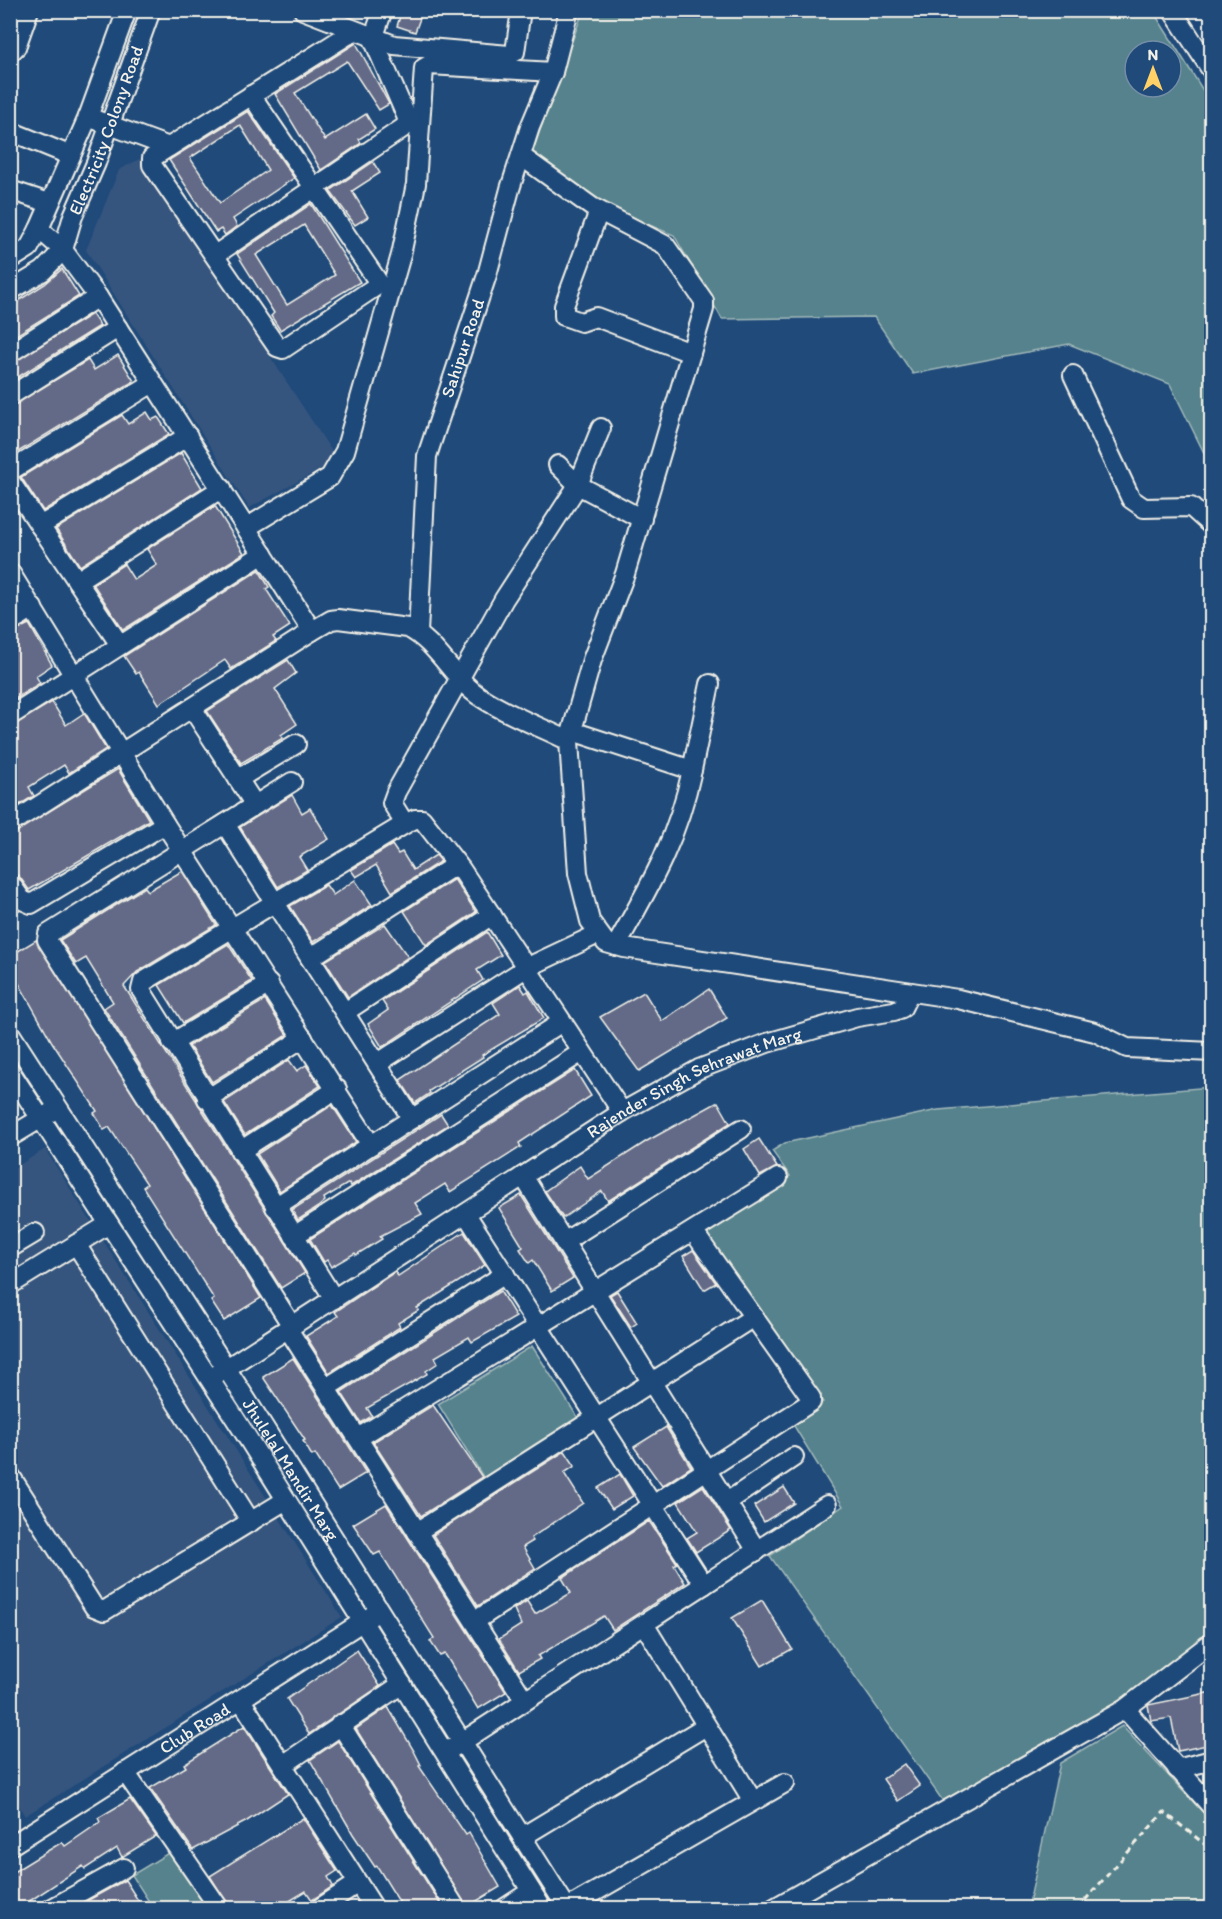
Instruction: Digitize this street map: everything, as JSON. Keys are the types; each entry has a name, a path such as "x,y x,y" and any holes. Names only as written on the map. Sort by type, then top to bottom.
{"street":[{"path":"10,52 16,47 29,10"},
{"name":"Electricity Colony Road","path":"10,260 29,248 39,229 69,155 88,117 127,10"},
{"name":"Electricity Colony Road","path":"63,250 73,216 109,127 151,10"},
{"path":"303,10 374,39 404,47 509,55 514,52 521,10"},
{"path":"215,255 408,123 374,39 383,10"},
{"name":"Sahipur Road","path":"418,633 426,456 487,274 520,156 553,72 568,10"},
{"path":"1172,10 1212,71"},
{"path":"1196,10 1212,35"},
{"path":"251,95 375,277 375,287 280,349 152,165 152,158 251,95 354,31"},
{"path":"246,528 330,477 345,451 401,255 416,184 424,68 429,64 553,72"},
{"path":"88,117 109,127 169,147"},
{"path":"10,131 69,155"},
{"path":"520,156 599,211 665,245 704,301 642,519 625,574 592,660 571,736 578,873 590,921 598,934 606,943 616,946 958,999 1095,1032 1127,1048 1212,1052"},
{"path":"10,190 49,203"},
{"path":"599,211 564,306 564,316 581,322 596,317 691,352"},
{"path":"39,229 63,250 98,297 312,631"},
{"path":"10,291 43,271 63,250"},
{"path":"10,353 98,297"},
{"path":"10,396 118,328"},
{"path":"1073,375 1131,499 1144,508 1191,507 1212,526"},
{"path":"10,471 152,384"},
{"path":"405,824 393,803 396,792 462,678 504,599 578,485 601,428"},
{"path":"40,526 188,436"},
{"path":"558,465 578,485 642,519"},
{"path":"10,482 120,645"},
{"path":"77,581 222,488"},
{"path":"10,716 263,554"},
{"path":"10,572 165,824 371,1145"},
{"path":"10,622 33,608"},
{"path":"10,824 331,620 397,626 418,633 480,698 571,736 692,770"},
{"path":"616,946 651,885 675,834 692,770 710,684"},
{"path":"192,708 255,806"},
{"path":"238,779 296,744"},
{"path":"292,782 48,934 47,942 525,1701"},
{"path":"334,1299 172,1043 141,990 142,984 405,824 415,819 425,821 492,915 622,1112"},
{"path":"10,883 21,900 31,904 165,824"},
{"path":"225,824 412,1119"},
{"path":"310,958 457,864"},
{"path":"345,1012 492,915"},
{"path":"378,1063 526,968 598,934"},
{"path":"172,1043 269,984"},
{"name":"Rajender Singh Sehrawat Marg","path":"210,1380 622,1112 699,1069 768,1043 857,1017 894,1011 902,1008 910,992"},
{"path":"275,1207 562,1022"},
{"name":"Jhulelal Mandir Marg","path":"10,1033 227,1368 567,1908"},
{"path":"207,1099 303,1038"},
{"path":"294,1236 582,1052"},
{"name":"Jhulelal Mandir Marg","path":"10,1071 210,1380 542,1908"},
{"path":"240,1151 337,1089"},
{"path":"10,1137 58,1107"},
{"path":"564,1242 741,1129"},
{"path":"523,1176 757,1551"},
{"path":"358,1438 778,1178"},
{"path":"466,1214 704,1585"},
{"path":"10,1285 109,1224"},
{"path":"475,1621 811,1402 811,1398 752,1318 693,1231"},
{"path":"10,1248 35,1233"},
{"path":"76,1244 251,1522"},
{"path":"326,1388 505,1274"},
{"path":"417,1532 752,1318"},
{"path":"727,1502 794,1457"},
{"path":"10,1475 98,1610 109,1609 286,1500"},
{"path":"445,1753 827,1505"},
{"name":"Club Road","path":"10,1846 379,1611"},
{"path":"644,1624 753,1802"},
{"path":"774,1908 1125,1709 1212,1642"},
{"path":"283,1765 340,1724 402,1684"},
{"path":"241,1700 374,1908"},
{"path":"1125,1709 1210,1803"},
{"path":"340,1724 456,1908"},
{"path":"522,1837 706,1726"},
{"path":"1177,1769 1212,1760"},
{"path":"124,1772 219,1908"},
{"path":"567,1908 785,1783"},
{"path":"52,1908 124,1868"},
{"path":"320,1908 358,1883"},
{"path":"505,1908 531,1891"}],"path":[{"path":"1078,1908 1164,1812 1212,1850"}],"shaded area":[{"path":"141,158 331,450 332,463 249,508 86,250 119,170"},
{"path":"45,1149 342,1617 25,1816 11,1793 11,1170"}],"green space":[{"path":"583,11 1153,11 1171,39 1123,39 1123,99 1183,99 1183,59 1211,103 1211,467 1170,384 1069,344 913,374 874,317 722,319 674,235 600,205 531,155"},
{"path":"1211,1087 1211,1633 1119,1701 945,1804 770,1556 843,1506 791,1421 823,1402 702,1234 790,1176 772,1151 785,1143 938,1110"},
{"path":"532,1346 580,1421 485,1480 438,1404"},
{"path":"1122,1726 1211,1821 1211,1908 1028,1908 1060,1763"},
{"path":"175,1849 213,1908 153,1908 132,1875"}],"building":[{"path":"402,10 423,10 415,32 397,26"},
{"path":"356,43 389,104 379,110 347,61 295,93 325,140 366,114 375,129 359,139 361,143 321,170 275,94"},
{"path":"248,111 294,178 233,219 237,226 225,235 221,229 216,232 169,160","holes":["240,125 268,170 220,203 190,158"]},
{"path":"373,162 380,173 352,191 368,217 355,225 330,191"},
{"path":"311,204 360,282 280,330 271,316 274,313 237,254","holes":["304,225 335,275 287,305 256,255"]},
{"path":"62,269 79,296 10,339 10,306 45,284"},
{"path":"92,314 100,326 10,382 10,364"},
{"path":"118,355 134,381 10,457 10,407 88,360 94,370"},
{"path":"147,412 152,420 158,417 169,434 43,511 21,477 122,415 128,424"},
{"path":"181,453 202,488 80,566 56,529"},
{"path":"215,506 244,553 123,630 93,584 124,564 134,580 157,565 147,549"},
{"path":"259,570 269,587 266,589 290,626 273,637 276,641 231,669 225,660 159,704 139,672 136,674 124,656"},
{"path":"29,624 52,665 36,676 40,683 10,702 10,633"},
{"path":"288,660 296,673 275,689 297,724 281,735 283,738 241,763 207,711"},
{"path":"52,702 66,725 84,713 106,749 69,773 64,765 29,787 34,796 16,807 10,797 10,762 16,758 10,749 10,727"},
{"path":"118,769 149,820 29,890 19,876 10,872 10,835"},
{"path":"292,795 302,813 310,808 329,839 299,857 307,870 278,887 240,827"},
{"path":"392,845 398,854 402,852 413,870 436,855 441,861 392,892 376,865 356,877 351,870"},
{"path":"182,871 216,925 137,972 124,986 305,1273 281,1288 104,1008 113,1002 86,958 76,964 60,940 145,887 148,891"},
{"path":"454,879 476,912 426,945 404,911"},
{"path":"355,880 372,905 313,942 290,906 326,885 333,895"},
{"path":"385,924 408,957 348,997 325,961"},
{"path":"487,932 501,955 477,970 483,980 382,1047 368,1024 388,1010 382,1001"},
{"path":"36,940 261,1298 224,1321 211,1301 214,1299 143,1187 147,1184 109,1127 104,1130 94,1113 97,1111 52,1042 17,980 10,984 10,956"},
{"path":"228,944 252,981 183,1023 159,985"},
{"path":"520,985 525,993 528,991 544,1018 482,1055 483,1057 429,1091 430,1093 415,1103 400,1080 500,1014 493,1003"},
{"path":"709,989 727,1018 639,1071 600,1017 644,992 662,1021"},
{"path":"265,1000 287,1035 212,1082 189,1046"},
{"path":"289,1060 297,1071 306,1065 320,1086 245,1135 224,1102"},
{"path":"575,1070 591,1096 519,1143 521,1147 450,1192 445,1184 415,1203 422,1214 380,1236 382,1239 331,1267 327,1260 324,1262 310,1239"},
{"path":"718,1102 730,1123 608,1201 602,1191 563,1218 545,1191 580,1166 588,1179 647,1141"},
{"path":"332,1105 356,1142 280,1191 257,1154"},
{"path":"441,1114 448,1125 351,1186 349,1183 324,1198 325,1201 318,1207 298,1220 292,1210"},
{"path":"759,1139 777,1167 760,1176 744,1149"},
{"path":"521,1195 573,1278 552,1291 533,1260 529,1263 520,1249 523,1247 499,1208"},
{"path":"464,1232 485,1265 417,1308 419,1310 398,1323 400,1327 329,1373 306,1336 338,1316 335,1312 395,1272 398,1276"},
{"path":"693,1250 716,1283 704,1290 683,1256"},
{"path":"500,1291 516,1317 472,1342 469,1337 435,1357 438,1363 426,1371 427,1374 367,1408 372,1416 361,1423 341,1392"},
{"path":"617,1291 637,1323 631,1327 610,1295"},
{"path":"293,1358 366,1473 338,1490 315,1454 312,1456 303,1441 305,1440 263,1377"},
{"path":"433,1405 482,1477 421,1516 373,1442"},
{"path":"666,1427 691,1467 662,1486 634,1447"},
{"path":"565,1451 575,1466 564,1473 583,1503 531,1538 533,1541 523,1547 535,1568 478,1606 433,1535"},
{"path":"620,1474 633,1496 612,1509 598,1488"},
{"path":"703,1486 731,1530 696,1552 687,1538 697,1532 678,1502"},
{"path":"784,1487 794,1503 764,1522 754,1506"},
{"path":"386,1504 506,1692 478,1709 445,1654 440,1656 430,1641 434,1638 380,1552 374,1555 353,1524"},
{"path":"649,1521 677,1563 674,1565 685,1583 613,1630 604,1616 538,1656 540,1659 519,1671 499,1639 521,1625 514,1609 527,1601 535,1614 571,1593 562,1578"},
{"path":"762,1600 792,1649 762,1666 732,1618"},
{"path":"357,1650 380,1686 309,1734 287,1699"},
{"path":"1212,1692 1212,1744 1178,1751 1171,1718 1151,1721 1148,1705"},
{"path":"388,1707 414,1751 421,1765 419,1766 466,1835 469,1833 500,1887 467,1907 356,1729"},
{"path":"244,1726 288,1794 247,1821 193,1850 150,1788 186,1767 184,1764"},
{"path":"338,1741 443,1908 403,1908 377,1866 375,1867 353,1834 310,1760"},
{"path":"904,1764 920,1786 898,1801 883,1779"},
{"path":"130,1799 156,1836 122,1857 117,1848 85,1869 83,1866 19,1908 10,1908 10,1874 62,1842 65,1846 100,1822 98,1818"},
{"path":"303,1818 337,1871 328,1877 333,1886 312,1900 306,1891 278,1908 230,1908 210,1876"},
{"path":"125,1880 139,1902 128,1908 74,1908"}]}
